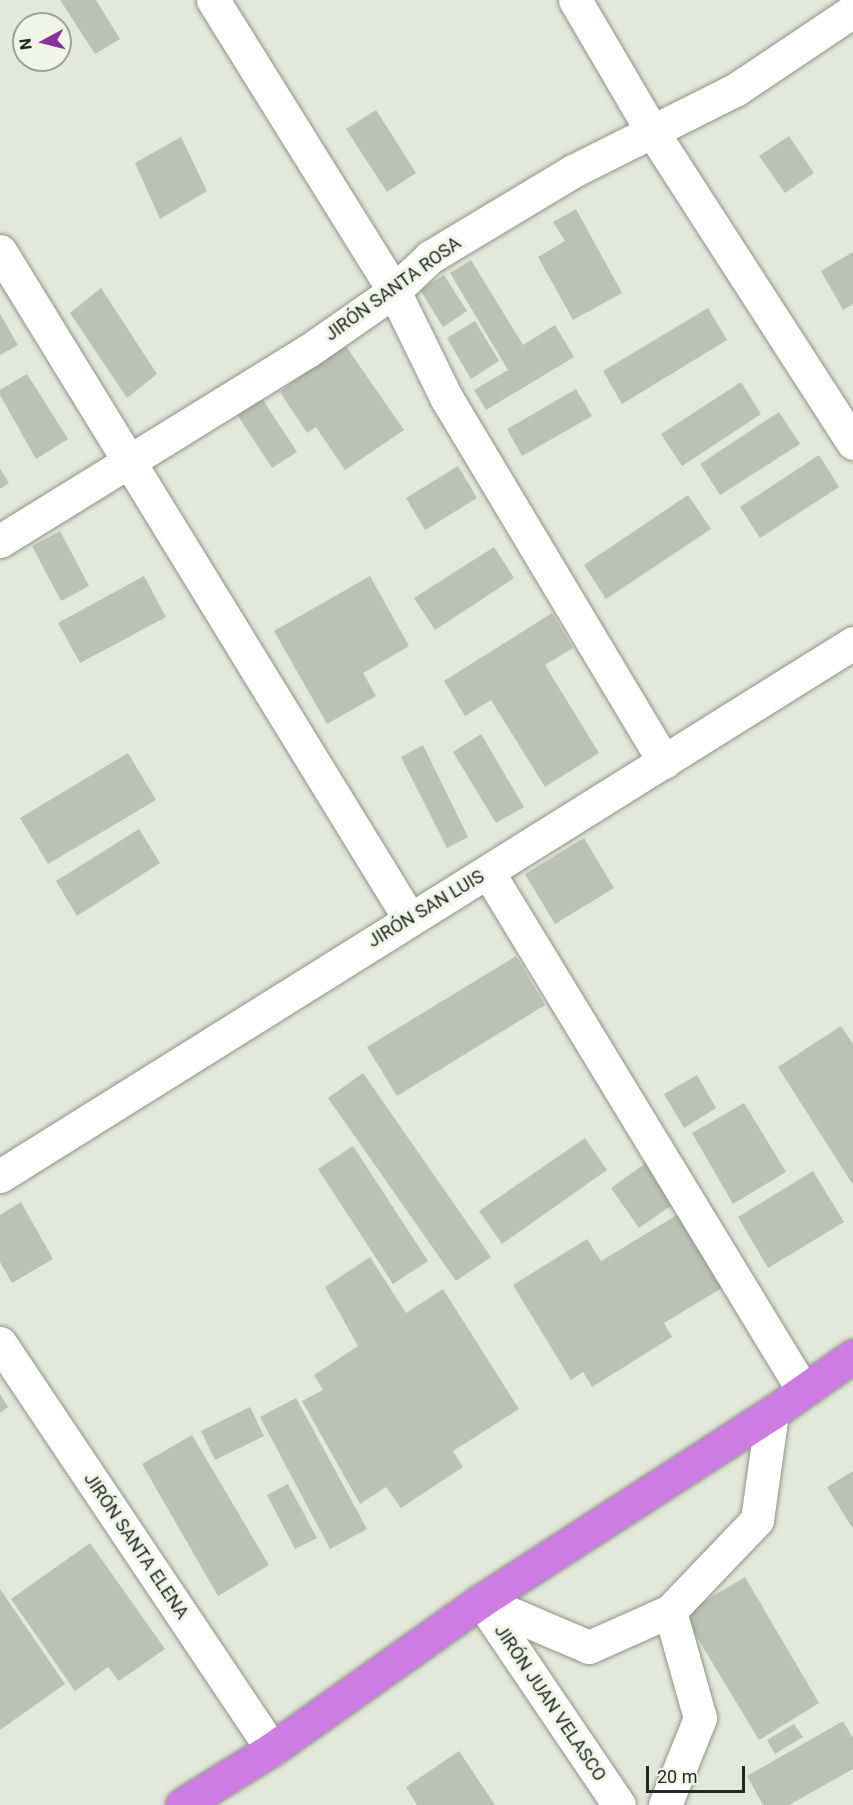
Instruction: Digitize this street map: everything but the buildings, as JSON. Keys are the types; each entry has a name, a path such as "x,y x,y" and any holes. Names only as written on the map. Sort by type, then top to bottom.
{"highway":[{"path":"183,1805 272,1749 482,1601 772,1413 853,1356"}],"street":[{"path":"213,0 394,291 447,399 664,762"},
{"path":"576,0 652,131 853,443"},
{"name":"JIRÓN SANTA ROSA","path":"0,541 308,351 394,291 430,257 573,171 735,90 853,11"},
{"path":"0,251 409,918"},
{"name":"JIRÓN SAN LUIS","path":"0,1176 409,918 489,872 853,643"},
{"path":"489,872 803,1390"},
{"name":"JIRÓN SANTA ELENA","path":"0,1343 272,1749"},
{"path":"482,1601 589,1647 670,1611 757,1520 772,1413"},
{"name":"JIRÓN JUAN VELASCO","path":"482,1601 620,1805"},
{"path":"665,1805 700,1718 670,1611"}]}
